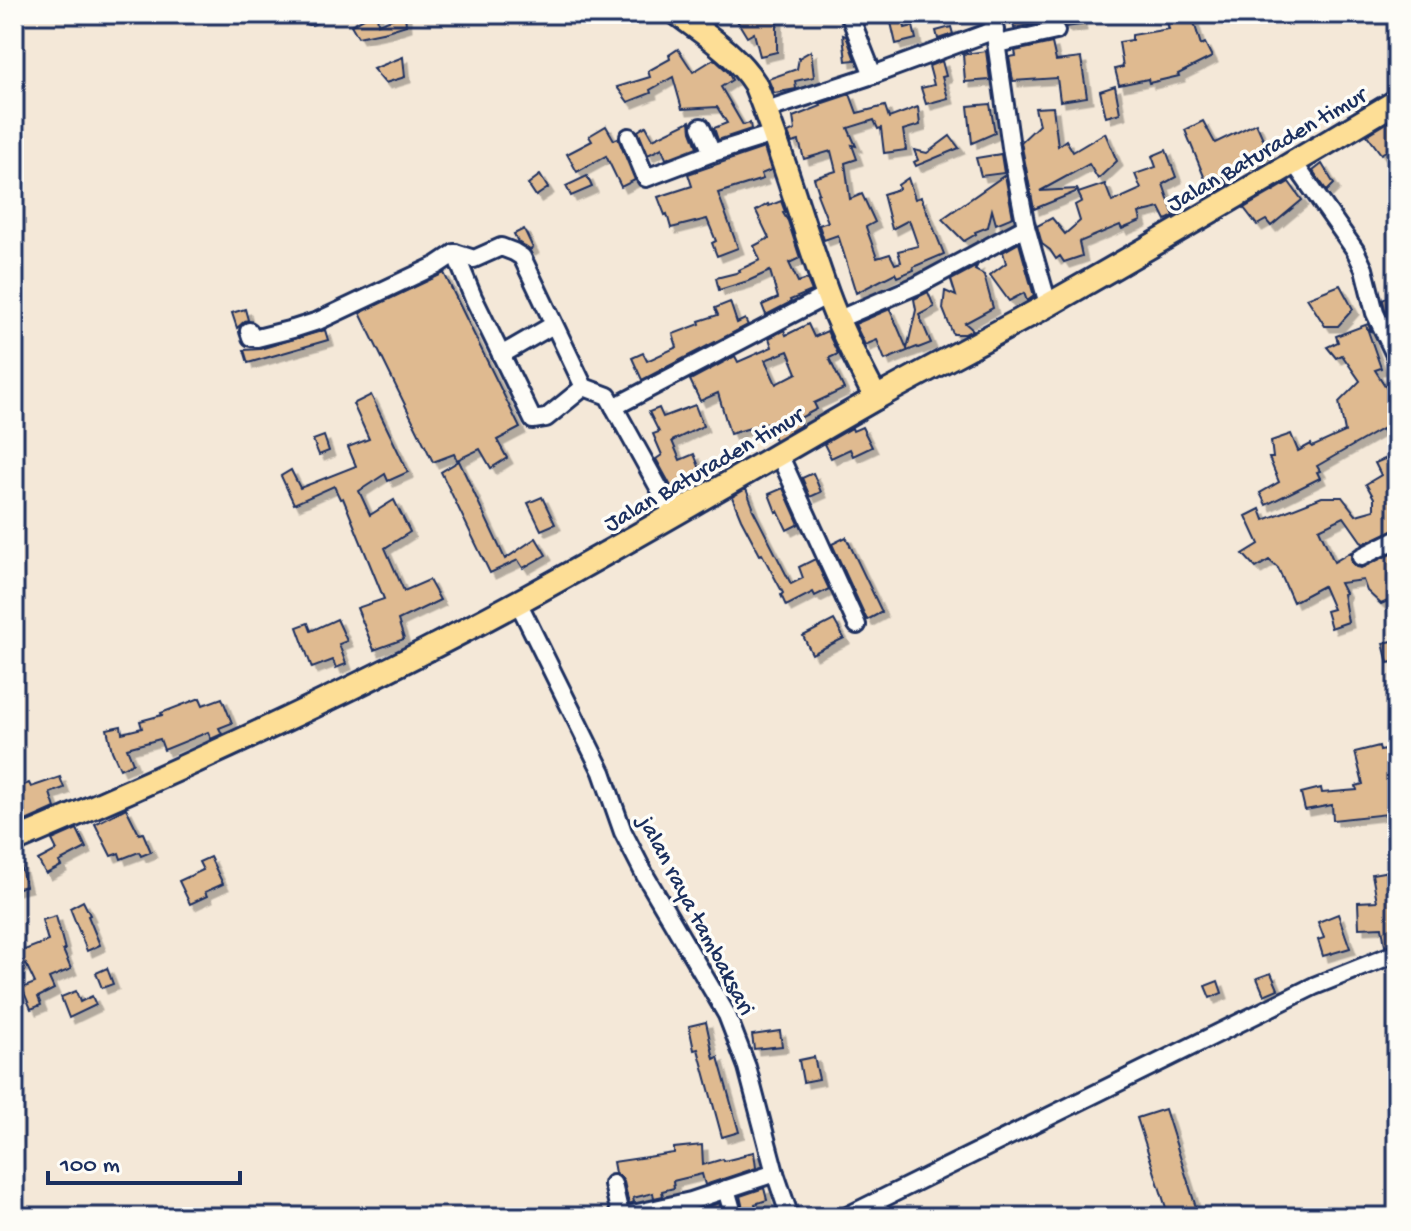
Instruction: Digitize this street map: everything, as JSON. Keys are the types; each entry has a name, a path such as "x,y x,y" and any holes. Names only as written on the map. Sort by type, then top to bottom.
{"main road":[{"path":"678,14 729,52 755,84 828,295 876,398"},
{"name":"Jalan Baturaden timur","path":"14,841 214,754 518,602 1048,304 1397,101"}],"street":[{"path":"849,14 873,75"},
{"path":"766,110 873,75 995,29 1056,31"},
{"path":"995,29 1012,154 1026,227 1048,304"},
{"path":"701,127 712,153"},
{"path":"629,137 646,178 773,134"},
{"path":"1294,163 1355,250 1364,269 1375,313 1397,359"},
{"path":"839,319 918,285 1026,227"},
{"path":"455,253 474,259 501,247 522,257 584,387 608,396 674,515"},
{"path":"249,331 251,337 257,338 318,321 437,265 455,253"},
{"path":"455,253 533,420 546,418 584,387"},
{"path":"614,407 828,295"},
{"path":"501,355 553,325"},
{"path":"779,454 857,625"},
{"path":"1361,557 1397,539"},
{"name":"jalan raya tambaksari","path":"518,602 602,772 623,832 727,1015 747,1067 790,1217"},
{"path":"845,1217 1301,993 1397,953"},
{"path":"613,1184 621,1215 624,1216 694,1209 726,1189 775,1173"},
{"path":"726,1189 734,1217"}],"building":[{"path":"377,14 378,24 405,14 406,25 358,37 351,25"},
{"path":"733,14 777,14 777,52 760,56 754,33 747,37"},
{"path":"889,14 901,14 905,28 913,26 916,39 896,44"},
{"path":"1012,14 1079,14 1081,25 1066,27 1054,20 1014,28"},
{"path":"1178,14 1192,16 1201,45 1205,43 1212,57 1179,76 1149,83 1148,79 1119,85 1115,69 1123,67 1119,42 1132,40 1132,35 1169,29 1167,23 1179,18"},
{"path":"951,27 953,34 938,39 936,31"},
{"path":"843,35 846,36 855,60 846,61"},
{"path":"1052,43 1056,61 1081,58 1087,97 1060,101 1057,78 1013,81 1009,57 1016,56 1015,51"},
{"path":"678,49 693,72 714,59 728,72 732,80 721,87 743,125 750,123 751,129 718,140 714,128 727,123 717,107 682,109 673,77 650,90 651,93 628,102 617,87 650,77 648,71 670,59 669,55"},
{"path":"811,51 814,77 795,81 796,89 774,93 768,79 797,69 799,58"},
{"path":"986,51 990,80 965,82 963,54"},
{"path":"403,57 405,77 385,83 373,69"},
{"path":"942,61 946,76 942,77 948,98 926,104 921,88 934,85 929,66"},
{"path":"1115,86 1120,113 1106,117 1100,91"},
{"path":"850,94 857,113 885,106 889,118 918,107 920,125 903,130 906,150 884,153 881,128 878,129 874,120 848,128 856,146 852,145 857,159 845,163 850,199 862,194 875,222 866,227 877,258 890,254 895,264 901,262 898,251 918,246 909,220 892,229 883,194 899,189 898,185 908,178 915,199 921,197 944,254 897,277 895,273 856,293 838,235 824,240 819,225 828,222 814,178 836,171 831,151 804,159 799,141 792,143 788,133 795,130 793,117"},
{"path":"990,104 995,133 972,143 968,106"},
{"path":"1053,107 1058,146 1066,140 1073,152 1105,133 1117,161 1098,179 1089,164 1040,191 1078,191 1034,209 1021,142 1039,125 1035,108"},
{"path":"1392,120 1397,123 1397,144 1381,154 1367,135"},
{"path":"690,121 697,147 666,159 662,148 648,155 638,131 646,126 653,139"},
{"path":"1203,121 1215,143 1256,123 1269,152 1245,165 1243,162 1221,172 1228,185 1217,191 1210,177 1205,179 1185,130"},
{"path":"606,126 614,140 618,138 635,180 621,187 606,156 577,172 567,154 592,141 589,136"},
{"path":"950,136 959,148 916,166 914,162 918,160 914,150 927,153"},
{"path":"764,148 771,170 761,174 763,179 718,193 738,248 717,256 712,243 716,241 707,219 671,228 658,197 692,186 688,174"},
{"path":"1166,150 1176,177 1163,184 1174,216 1166,220 1160,208 1139,213 1141,221 1122,229 1120,225 1079,242 1082,256 1064,262 1060,256 1056,259 1042,244 1037,226 1052,218 1065,234 1080,221 1075,205 1082,201 1078,193 1105,184 1112,202 1141,189 1135,174 1156,167 1152,156"},
{"path":"1001,154 1004,173 981,176 976,158"},
{"path":"1322,164 1334,184 1327,191 1313,171"},
{"path":"540,175 548,188 536,196 528,184"},
{"path":"1005,175 1013,217 996,224 992,210 988,227 964,241 942,219"},
{"path":"587,176 592,187 571,196 566,186"},
{"path":"1289,182 1302,200 1271,226 1266,220 1257,225 1244,208"},
{"path":"781,201 800,258 789,263 798,282 807,279 812,291 766,315 762,305 778,298 770,271 719,290 716,278 740,272 760,260 754,246 769,238 756,211"},
{"path":"524,229 533,248 530,250 518,242 514,234"},
{"path":"1019,243 1034,296 1027,301 1024,293 1009,301 990,275 1006,263 1003,252"},
{"path":"977,266 975,270 984,275 993,308 965,323 973,330 953,334 943,309 945,291 956,296 951,280"},
{"path":"444,273 520,428 497,440 507,458 491,468 480,449 457,460 454,454 433,462 360,313"},
{"path":"1340,285 1353,309 1338,326 1325,326 1307,298"},
{"path":"1397,291 1397,334 1383,300"},
{"path":"928,292 934,307 919,315 931,343 885,360 877,340 865,345 855,324 890,309 907,349 916,310 914,299"},
{"path":"730,302 737,323 745,319 748,325 642,380 632,358 643,353 647,361 677,347 673,334 718,315 715,308"},
{"path":"245,309 248,320 237,328 232,313"},
{"path":"808,324 814,337 827,331 838,354 829,358 844,389 814,403 817,409 798,419 801,425 775,440 767,423 730,434 718,393 700,401 690,380 735,356 738,362 772,347 769,338 784,330 786,335","holes":["788,351 797,373 776,384 765,360"]},
{"path":"1368,324 1381,368 1375,370 1397,408 1397,528 1363,544 1344,517 1319,529 1334,562 1351,552 1352,563 1361,568 1397,551 1397,597 1381,604 1367,591 1363,580 1340,583 1345,593 1348,622 1331,628 1326,611 1333,609 1323,586 1293,602 1278,568 1269,560 1256,568 1243,554 1259,544 1246,516 1260,509 1264,520 1322,497 1342,497 1356,515 1374,510 1374,498 1366,484 1381,475 1375,463 1392,456 1382,429 1317,466 1320,478 1266,505 1260,493 1279,482 1269,458 1273,458 1271,441 1291,434 1298,451 1345,432 1339,402 1360,381 1342,355 1336,358 1327,347 1338,342 1336,336"},
{"path":"325,330 328,340 248,363 244,350 260,349"},
{"path":"371,395 408,472 388,481 385,474 359,491 370,515 394,500 410,532 385,548 404,591 429,580 440,600 398,620 404,639 374,650 357,608 384,599 343,498 340,499 334,486 294,504 281,476 291,470 300,488 356,466 348,447 369,439 353,404"},
{"path":"695,405 703,426 672,441 680,460 694,454 702,474 672,488 656,459 662,455 653,434 659,432 649,412 659,408 663,417"},
{"path":"862,427 872,447 853,456 850,449 831,458 824,444 852,428 853,431"},
{"path":"324,436 329,451 319,455 313,440"},
{"path":"459,461 505,559 536,538 546,555 523,568 518,560 490,573 441,472"},
{"path":"813,473 821,492 810,497 802,478"},
{"path":"783,488 799,524 787,530 769,494"},
{"path":"746,489 752,508 791,584 803,578 799,567 815,559 829,589 815,596 813,592 786,606 783,593 760,555 732,497"},
{"path":"542,497 555,524 541,530 528,503"},
{"path":"846,537 882,612 867,620 832,544"},
{"path":"337,619 347,641 339,644 346,664 336,668 333,660 312,668 297,627 308,623 311,631"},
{"path":"834,620 844,638 812,654 803,636"},
{"path":"1397,640 1397,661 1388,663 1383,643"},
{"path":"200,698 203,705 222,698 232,723 219,728 222,734 211,739 208,732 164,750 160,739 127,748 133,763 120,769 107,729 121,726 122,733 142,728 140,721"},
{"path":"1379,746 1380,751 1397,748 1397,835 1387,835 1387,814 1333,820 1332,805 1305,810 1301,793 1321,788 1322,793 1357,790 1356,786 1363,784 1355,752"},
{"path":"60,777 64,788 50,793 55,808 19,824 14,814 14,789"},
{"path":"126,808 139,834 143,833 151,852 141,856 139,852 121,859 119,853 111,856 95,824"},
{"path":"77,829 86,848 59,862 61,866 46,874 38,860 57,850 52,840"},
{"path":"17,854 26,886 14,889 14,855"},
{"path":"210,857 223,884 205,892 207,896 190,904 179,881 203,870 199,862"},
{"path":"1395,870 1397,887 1392,888 1397,909 1397,942 1385,946 1382,927 1359,928 1358,902 1377,901 1372,874"},
{"path":"83,901 100,945 87,951 70,908"},
{"path":"1338,914 1350,948 1323,956 1318,940 1324,938 1318,922"},
{"path":"56,916 63,950 71,969 49,978 54,989 38,997 41,1005 31,1009 22,988 35,983 26,964 14,970 14,932 22,951 48,941 42,920"},
{"path":"107,968 113,984 102,988 96,973"},
{"path":"1271,973 1278,989 1264,995 1257,978"},
{"path":"1218,981 1222,993 1210,998 1205,986"},
{"path":"76,991 80,1002 92,996 96,1005 69,1018 61,997"},
{"path":"706,1022 714,1059 718,1057 739,1132 722,1137 689,1026"},
{"path":"780,1031 782,1046 754,1049 752,1035"},
{"path":"814,1057 819,1079 803,1082 799,1060"},
{"path":"1165,1109 1199,1217 1169,1217 1137,1118"},
{"path":"702,1145 703,1165 754,1152 756,1168 705,1185 702,1174 673,1181 674,1188 662,1191 663,1196 654,1198 653,1193 633,1198 634,1202 629,1204 624,1182 615,1173 613,1162 674,1153 674,1148"},
{"path":"764,1188 767,1200 755,1204 759,1217 745,1217 740,1196"},
{"path":"719,1203 723,1217 709,1217 706,1208"}]}
